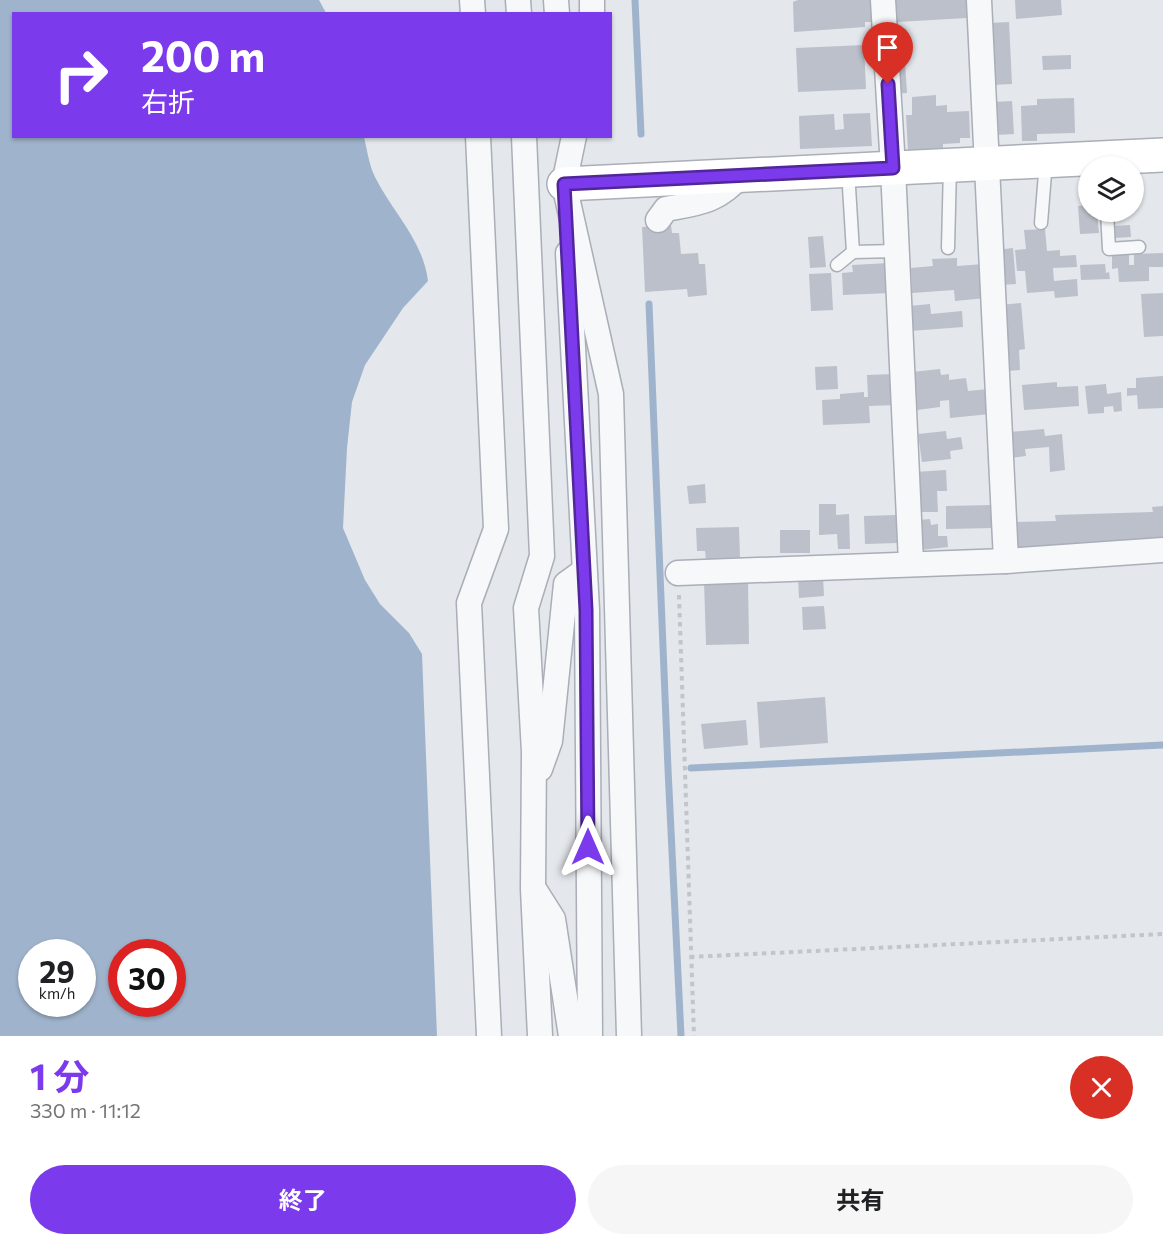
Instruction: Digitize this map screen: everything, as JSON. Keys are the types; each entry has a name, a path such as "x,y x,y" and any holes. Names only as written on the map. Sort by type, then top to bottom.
{"street":[{"path":"883,0 911,563"},
{"path":"979,0 1006,561"},
{"path":"478,138 495,529 469,603 489,1036"},
{"path":"524,138 542,556 526,608 535,783 533,889 540,1036"},
{"path":"562,138 587,634 590,1036"},
{"path":"574,138 564,184 611,394 629,1036"},
{"path":"1144,157 1163,155"},
{"path":"564,184 1047,160 1078,161"},
{"path":"658,220 666,209 706,202 732,186 741,175"},
{"path":"678,573 1006,561 1163,550"},
{"path":"535,783 550,741 566,584 584,571"},
{"path":"533,889 553,919 571,1036"}],"lane":[{"path":"1041,223 1047,160"},
{"path":"948,248 950,165"},
{"path":"848,170 853,252"},
{"path":"1108,222 1109,249 1139,247"},
{"path":"837,265 853,252 896,251"}],"path":[{"path":"678,573 694,1036"},
{"path":"690,957 1163,934"}],"water":[{"path":"0,0 319,0 325,12 12,12 12,138 364,138 375,177 414,240 425,266 428,281 403,308 365,365 352,402 343,528 365,580 380,604 409,633 422,654 437,1036 0,1036"}],"building":[{"path":"798,0 872,0 873,22 865,22 865,27 794,32 793,2"},
{"path":"896,0 966,0 967,18 897,22"},
{"path":"1015,0 1061,0 1062,15 1016,19"},
{"path":"1009,22 1012,84 991,85 988,23"},
{"path":"903,33 907,93 893,94 889,34"},
{"path":"864,45 866,89 798,92 796,48"},
{"path":"1071,55 1071,69 1043,70 1042,56"},
{"path":"936,95 936,106 947,105 947,112 969,111 970,138 960,138 960,143 943,144 943,149 908,151 906,115 912,115 912,97"},
{"path":"1074,98 1075,133 1037,134 1037,141 1022,141 1021,106 1037,105 1037,99"},
{"path":"1012,101 1014,134 995,135 993,102"},
{"path":"870,113 872,146 800,149 799,116 834,114 835,130 844,129 843,114"},
{"path":"1079,222 1098,222 1099,233 1080,234"},
{"path":"671,225 672,233 679,233 681,254 698,253 699,264 705,264 707,295 688,297 687,289 645,292 642,227"},
{"path":"1130,225 1131,237 1114,238 1113,226"},
{"path":"1045,229 1047,251 1060,250 1060,256 1076,255 1077,267 1053,268 1054,281 1077,279 1078,296 1055,298 1054,291 1027,293 1025,271 1017,271 1015,250 1026,249 1024,230"},
{"path":"823,236 826,267 810,268 808,237"},
{"path":"1013,248 1016,284 1000,285 997,250"},
{"path":"1163,253 1163,267 1149,267 1149,281 1119,282 1118,268 1112,269 1112,255 1129,254 1129,265 1134,265 1134,254"},
{"path":"957,258 957,266 984,264 986,298 955,301 954,290 912,293 911,268 933,266 932,259"},
{"path":"889,263 890,293 843,295 842,273 853,272 852,265"},
{"path":"1105,264 1106,273 1109,272 1110,279 1081,280 1080,265"},
{"path":"831,273 833,310 811,311 809,274"},
{"path":"1163,293 1163,336 1144,337 1141,294"},
{"path":"1021,303 1025,349 1019,350 1020,370 1006,371 1001,305"},
{"path":"930,304 931,314 962,311 963,327 910,331 909,306"},
{"path":"837,366 838,389 816,390 815,367"},
{"path":"940,369 941,375 949,374 949,380 966,378 968,391 988,389 990,414 950,418 949,400 940,401 940,407 917,410 912,372"},
{"path":"895,374 897,405 869,406 870,423 823,425 822,400 840,399 840,394 864,392 864,397 868,397 867,375"},
{"path":"1163,376 1163,408 1138,409 1137,395 1127,396 1127,388 1136,388 1136,378"},
{"path":"1057,382 1057,387 1078,386 1079,406 1024,410 1022,385"},
{"path":"1106,384 1107,394 1121,392 1122,411 1114,412 1113,406 1104,407 1104,413 1088,414 1085,386"},
{"path":"1044,429 1045,436 1062,434 1065,470 1050,472 1049,447 1025,449 1026,456 1010,458 1009,432"},
{"path":"946,431 947,439 961,437 963,449 950,451 951,459 922,462 918,434"},
{"path":"946,470 947,491 937,491 938,512 917,512 915,472"},
{"path":"705,484 706,503 689,504 687,486"},
{"path":"819,504 836,504 836,515 849,514 850,549 838,549 837,534 819,535"},
{"path":"993,505 993,528 946,529 946,506"},
{"path":"1163,506 1163,543 1017,548 1016,522 1056,521 1055,515 1153,512 1152,507"},
{"path":"896,515 897,543 865,544 864,516"},
{"path":"930,519 931,525 938,524 938,536 947,536 948,547 921,550 919,520"},
{"path":"739,527 740,558 706,560 705,551 697,551 696,528"},
{"path":"780,530 810,530 810,553 780,553"},
{"path":"823,577 824,596 799,598 798,578"},
{"path":"704,581 748,581 749,644 706,645"},
{"path":"824,606 826,629 803,630 802,607"},
{"path":"825,697 828,743 760,748 757,702"},
{"path":"746,720 748,745 704,749 701,724"}],"waterway":[{"path":"635,0 641,134"},
{"path":"649,304 681,1036"},
{"path":"691,768 1163,745"}],"route":[{"path":"588,847 586,610 564,184 893,168 888,84"}]}
